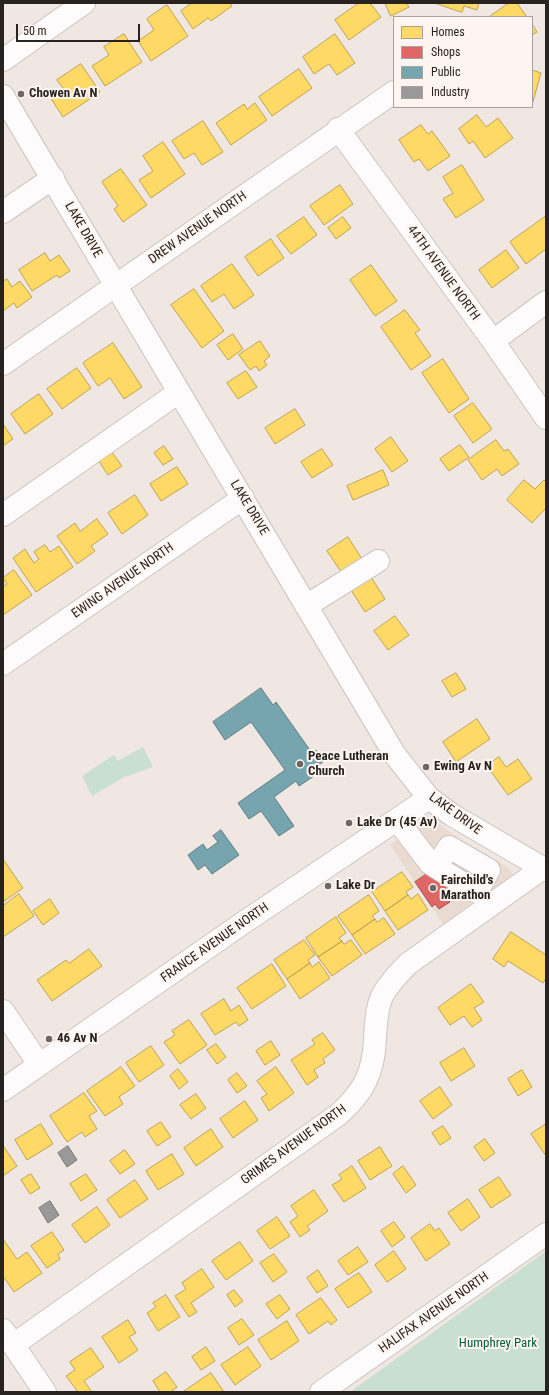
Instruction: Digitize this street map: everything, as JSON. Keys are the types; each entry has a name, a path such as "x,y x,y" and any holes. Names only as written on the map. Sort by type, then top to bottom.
{"street":[{"path":"3,60 84,3"},
{"name":"DREW AVENUE NORTH","path":"3,364 393,93"},
{"name":"LAKE DRIVE","path":"3,96 395,755 429,798 483,835 545,869"},
{"name":"44TH AVENUE NORTH","path":"338,130 493,341 546,418"},
{"path":"3,212 53,178"},
{"path":"493,341 546,302"},
{"path":"3,515 180,392"},
{"name":"EWING AVENUE NORTH","path":"3,664 243,498"},
{"path":"306,606 378,561"},
{"name":"FRANCE AVENUE NORTH","path":"3,1090 240,925 429,798"},
{"path":"397,820 430,863 436,867 462,869 484,899"},
{"path":"462,869 483,835"},
{"name":"GRIMES AVENUE NORTH","path":"8,1338 338,1115 354,1100 369,1074 373,1061 376,1018 382,997 394,978 409,963 484,899 545,869"},
{"path":"3,1012 39,1064"},
{"name":"HALIFAX AVENUE NORTH","path":"321,1392 546,1234"},
{"path":"8,1338 45,1392"}],"shaded area":[{"path":"426,820 437,822 459,839 508,867 513,874 512,878 445,927 390,845"}],"green space":[{"path":"143,747 153,767 124,777 92,796 82,776 114,755 118,761"},
{"name":"Humphrey Park","path":"546,1251 546,1392 350,1392 542,1254"}],"building: Homes":[{"path":"192,3 230,3 232,6 211,21 208,18 193,29 181,11"},
{"path":"359,3 370,3 381,17 349,40 335,20"},
{"path":"385,3 406,3 409,7 391,16"},
{"path":"435,3 479,3 477,10 464,6 462,12"},
{"path":"509,3 517,3 526,16 490,16"},
{"path":"167,5 188,36 151,61 138,41 154,30 147,19"},
{"path":"533,26 537,32 533,34"},
{"path":"124,34 142,62 105,86 92,66 109,55 104,47"},
{"path":"335,34 355,63 337,75 329,64 314,74 303,57"},
{"path":"81,64 100,92 63,117 50,97 63,88 57,80"},
{"path":"299,69 312,88 272,116 259,97"},
{"path":"533,70 541,73 533,101"},
{"path":"255,103 267,120 231,145 216,123 244,104 247,109"},
{"path":"477,115 486,127 498,118 513,138 485,158 473,141 469,144 459,129"},
{"path":"203,121 223,152 202,165 194,153 184,159 172,141"},
{"path":"421,125 428,134 432,131 450,156 428,171 419,159 414,162 399,140"},
{"path":"163,142 185,174 151,198 139,180 153,171 143,156"},
{"path":"462,165 484,200 456,218 443,199 453,193 443,177"},
{"path":"121,169 147,205 123,222 114,209 118,206 102,182"},
{"path":"340,185 353,204 324,225 310,206"},
{"path":"546,216 546,249 526,264 510,242"},
{"path":"304,217 317,235 291,254 277,236"},
{"path":"343,217 351,228 336,239 328,228"},
{"path":"271,239 284,258 258,276 245,257"},
{"path":"506,250 519,268 492,288 479,270"},
{"path":"45,253 50,261 59,255 70,271 59,278 57,275 32,291 19,270"},
{"path":"232,264 254,295 234,309 224,294 212,302 201,286"},
{"path":"371,265 397,301 375,316 350,280"},
{"path":"7,279 12,287 20,281 32,297 17,308 14,303 3,311 3,282"},
{"path":"194,289 224,331 202,348 171,305"},
{"path":"405,310 420,330 415,333 431,356 411,370 381,327"},
{"path":"233,334 243,349 228,360 217,345"},
{"path":"260,341 270,356 264,361 267,365 259,371 256,366 250,370 239,355"},
{"path":"113,343 142,387 124,399 110,378 98,386 83,363"},
{"path":"443,359 469,399 449,413 422,373"},
{"path":"77,368 91,388 62,409 47,389"},
{"path":"246,371 257,387 238,399 227,383"},
{"path":"39,394 53,414 25,434 11,414"},
{"path":"473,403 492,429 473,443 454,416"},
{"path":"295,409 305,425 275,444 265,428"},
{"path":"3,424 13,439 3,446"},
{"path":"391,437 408,461 392,472 375,449"},
{"path":"496,440 504,451 508,449 519,464 502,476 497,469 482,480 468,460"},
{"path":"460,445 469,457 449,471 440,459"},
{"path":"164,446 173,459 163,465 154,453"},
{"path":"322,449 333,465 312,478 301,462"},
{"path":"111,451 122,466 108,475 98,460"},
{"path":"177,467 188,484 161,501 150,484"},
{"path":"383,470 389,485 353,500 347,486"},
{"path":"524,480 535,489 544,480 546,482 546,508 532,523 507,500"},
{"path":"135,495 148,515 122,534 108,513"},
{"path":"97,519 108,534 91,546 95,551 77,564 57,536 75,523 80,531"},
{"path":"348,537 362,559 342,573 327,551"},
{"path":"45,545 50,552 59,546 73,567 36,592 13,558 25,549 34,563 39,559 34,552"},
{"path":"14,570 32,595 3,615 3,587 7,584 3,578"},
{"path":"371,577 385,599 365,612 351,590"},
{"path":"395,616 409,635 388,650 374,631"},
{"path":"456,673 466,689 452,697 442,681"},
{"path":"477,719 490,739 456,762 443,742"},
{"path":"499,757 506,767 518,759 532,779 508,795 487,766"},
{"path":"3,859 23,888 3,902"},
{"path":"402,872 413,887 406,892 408,895 385,911 372,892"},
{"path":"19,894 34,916 3,937 3,906"},
{"path":"418,894 428,910 398,930 385,911 408,895 411,899"},
{"path":"369,895 379,911 372,916 375,919 352,935 338,916"},
{"path":"50,899 59,913 43,925 33,911"},
{"path":"336,917 346,933 339,938 342,941 318,957 306,938"},
{"path":"384,918 395,934 365,954 352,935 375,919 377,922"},
{"path":"511,932 546,955 546,978 543,983 508,961 504,967 493,959"},
{"path":"304,940 315,955 308,960 310,963 287,979 274,960"},
{"path":"351,940 362,955 332,976 318,957 342,941 344,944"},
{"path":"89,949 102,966 52,1001 37,980 66,960 69,963"},
{"path":"319,962 330,978 300,999 287,979 310,963 312,967"},
{"path":"272,964 286,986 252,1009 237,988"},
{"path":"471,984 484,1002 474,1008 482,1020 472,1027 464,1016 450,1025 438,1008"},
{"path":"224,999 231,1011 239,1005 248,1020 239,1026 236,1022 215,1035 201,1014"},
{"path":"189,1020 207,1045 180,1064 164,1042 175,1035 172,1031"},
{"path":"323,1033 335,1050 323,1059 325,1063 314,1070 318,1077 307,1085 291,1060 315,1044 312,1040"},
{"path":"271,1041 280,1055 265,1065 256,1051"},
{"path":"216,1044 226,1057 217,1064 207,1050"},
{"path":"151,1046 164,1065 139,1082 126,1063"},
{"path":"464,1048 475,1066 451,1081 440,1063"},
{"path":"121,1067 135,1086 119,1097 123,1104 105,1116 87,1091"},
{"path":"276,1067 294,1093 269,1111 261,1098 267,1094 257,1081"},
{"path":"178,1069 188,1082 179,1089 170,1076"},
{"path":"522,1070 532,1087 518,1096 508,1079"},
{"path":"237,1073 247,1086 237,1093 228,1080"},
{"path":"440,1087 452,1105 433,1119 420,1101"},
{"path":"84,1093 97,1111 89,1116 97,1129 85,1137 82,1132 67,1142 50,1116"},
{"path":"196,1094 206,1108 191,1119 180,1105"},
{"path":"245,1101 258,1120 233,1138 220,1119"},
{"path":"161,1122 171,1137 157,1146 147,1131"},
{"path":"41,1124 53,1144 27,1160 15,1140"},
{"path":"546,1124 546,1156 531,1134"},
{"path":"443,1126 451,1138 440,1145 432,1133"},
{"path":"211,1129 223,1147 196,1166 184,1148"},
{"path":"485,1139 495,1153 484,1161 474,1147"},
{"path":"4,1147 17,1166 3,1176 3,1148"},
{"path":"380,1147 392,1166 370,1180 358,1161"},
{"path":"125,1150 135,1164 120,1174 110,1161"},
{"path":"172,1154 184,1174 158,1190 146,1171"},
{"path":"352,1166 366,1188 344,1202 332,1185 342,1179 339,1175"},
{"path":"403,1166 416,1185 406,1193 393,1174"},
{"path":"31,1174 40,1188 30,1194 21,1180"},
{"path":"86,1174 97,1190 81,1201 70,1184"},
{"path":"499,1177 511,1195 491,1208 479,1190"},
{"path":"135,1180 148,1199 120,1218 107,1200"},
{"path":"314,1190 328,1211 307,1226 310,1230 300,1237 290,1222 298,1216 291,1206"},
{"path":"468,1199 480,1217 461,1231 448,1213"},
{"path":"97,1207 110,1225 85,1243 72,1225"},
{"path":"277,1217 290,1236 270,1249 257,1231"},
{"path":"394,1222 405,1237 392,1247 381,1231"},
{"path":"430,1224 435,1231 439,1228 450,1244 426,1261 411,1238"},
{"path":"52,1232 64,1250 58,1254 60,1259 47,1268 31,1246"},
{"path":"3,1239 17,1259 27,1252 42,1273 14,1292 3,1276"},
{"path":"240,1242 253,1261 226,1280 212,1261"},
{"path":"358,1247 368,1262 348,1275 338,1261"},
{"path":"394,1251 406,1269 387,1282 375,1265"},
{"path":"274,1254 287,1272 273,1282 260,1263"},
{"path":"202,1269 214,1287 191,1303 197,1312 189,1317 175,1296 186,1289 182,1283"},
{"path":"318,1270 328,1286 317,1293 307,1278"},
{"path":"359,1273 372,1292 348,1308 335,1289"},
{"path":"234,1290 243,1301 235,1307 227,1295"},
{"path":"166,1295 180,1317 158,1331 147,1313 156,1307 153,1303"},
{"path":"280,1295 290,1309 277,1319 266,1304"},
{"path":"321,1298 337,1320 331,1325 328,1321 309,1334 296,1315"},
{"path":"242,1319 254,1335 239,1345 228,1328"},
{"path":"128,1320 136,1333 129,1337 138,1350 119,1363 102,1337"},
{"path":"287,1321 299,1341 271,1360 258,1340"},
{"path":"206,1347 215,1361 201,1370 192,1357"},
{"path":"248,1347 261,1366 235,1385 221,1365"},
{"path":"91,1348 104,1367 84,1381 92,1392 78,1392 66,1376 75,1370 70,1362"},
{"path":"166,1372 177,1387 170,1392 160,1392 153,1381"},
{"path":"211,1373 224,1392 183,1392"}],"building: Shops":[{"name":"Fairchild's Marathon","path":"434,869 451,894 447,897 450,902 439,909 435,904 432,907 415,882"}],"building: Public":[{"name":"Peace Lutheran Church","path":"261,688 273,705 276,702 312,753 316,750 324,761 316,767 320,772 299,786 296,781 274,797 294,826 279,836 261,811 249,819 238,803 285,770 251,722 225,740 213,722"},
{"path":"221,830 239,855 212,874 205,865 198,870 188,855 203,844 207,850 218,842 213,836"}],"building: Industry":[{"path":"68,1146 77,1160 67,1167 58,1153"},
{"path":"50,1201 59,1215 48,1223 39,1208"}],"place":[{"name":"Chowen Av N","path":"21,94"},
{"name":"Peace Lutheran Church","path":"300,764"},
{"name":"Ewing Av N","path":"426,767"},
{"name":"Lake Dr (45 Av)","path":"349,823"},
{"name":"Lake Dr","path":"328,886"},
{"name":"Fairchild's Marathon","path":"433,888"},
{"name":"46 Av N","path":"49,1039"}]}
